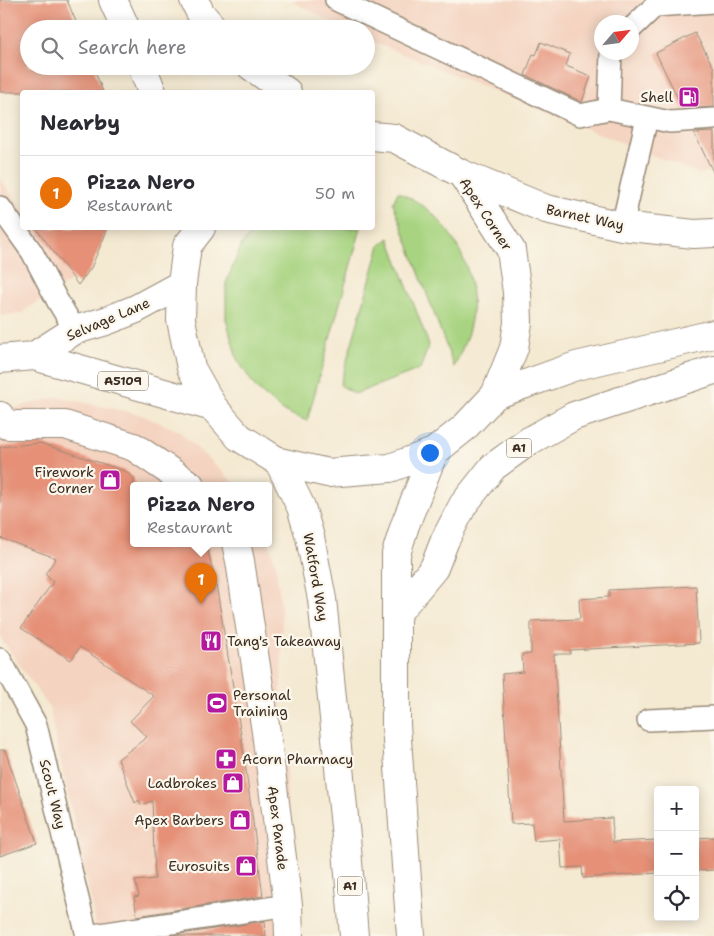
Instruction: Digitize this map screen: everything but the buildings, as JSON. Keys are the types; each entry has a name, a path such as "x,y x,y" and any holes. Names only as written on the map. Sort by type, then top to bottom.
{"main road":[{"path":"113,0 122,20"},
{"path":"194,0 206,20"},
{"path":"145,75 151,90"},
{"path":"263,75 284,90"},
{"name":"Apex Corner","path":"191,234 182,284 181,320 191,368 213,407 239,437 279,462 328,473 390,468 434,452 464,428 495,395 514,348 518,323 517,292 511,250 462,174 394,138 375,136"},
{"name":"Barnet Way","path":"462,174 546,210 622,226 694,234 714,233"},
{"name":"Selvage Lane","path":"34,356 75,330 106,321 136,309 182,284"},
{"path":"495,395 576,366 714,334"},
{"name":"Selvage Lane","path":"0,359 34,356 213,407"},
{"name":"A1","path":"396,614 434,568 444,540 463,505 493,467 529,441 574,416 714,370"},
{"path":"0,416 7,425 66,425 134,447 186,482"},
{"path":"411,936 396,725 396,554 405,525 434,452"},
{"name":"Watford Way","path":"279,462 301,507 310,537 322,600 354,936"},
{"name":"Apex Parade","path":"237,547 263,713 288,905 289,936"}],"lane":[{"path":"336,0 580,115 609,110 670,122 714,120"},
{"path":"639,21 655,6 714,2"},
{"path":"609,110 611,60"},
{"path":"622,226 647,118"},
{"path":"0,206 32,252 75,330"},
{"name":"Scout Way","path":"0,659 36,725 87,936"},
{"path":"648,720 714,717"},
{"path":"87,936 288,905"}],"shaded area":[{"path":"290,0 714,0 714,171 699,174 375,43 375,20 327,20"},
{"path":"0,178 20,206 20,230 37,230 74,279 21,313 0,316"},
{"path":"57,397 139,414 179,431 233,482 130,482 130,547 271,547 276,565 282,619 281,709 287,760 287,808 301,936 96,936 96,924 49,707 0,637 0,412"}],"green space":[{"path":"398,192 419,203 442,224 460,251 466,266 470,281 472,313 468,334 454,367 393,203"},
{"path":"254,230 360,230 307,421 283,411 256,388 237,359 226,319 226,283 242,244"},
{"path":"389,238 429,345 420,369 355,394 340,385 380,245"}],"place":[{"name":"Shell","path":"689,97"},
{"name":"Firework Corner","path":"110,480"},
{"name":"Pizza Nero","path":"201,604"},
{"name":"Tang's Takeaway","path":"211,641"},
{"name":"Personal Training","path":"217,703"},
{"name":"Acorn Pharmacy","path":"226,759"},
{"name":"Ladbrokes","path":"233,783"},
{"name":"Apex Barbers","path":"240,820"},
{"name":"Eurosuits","path":"246,866"}]}
